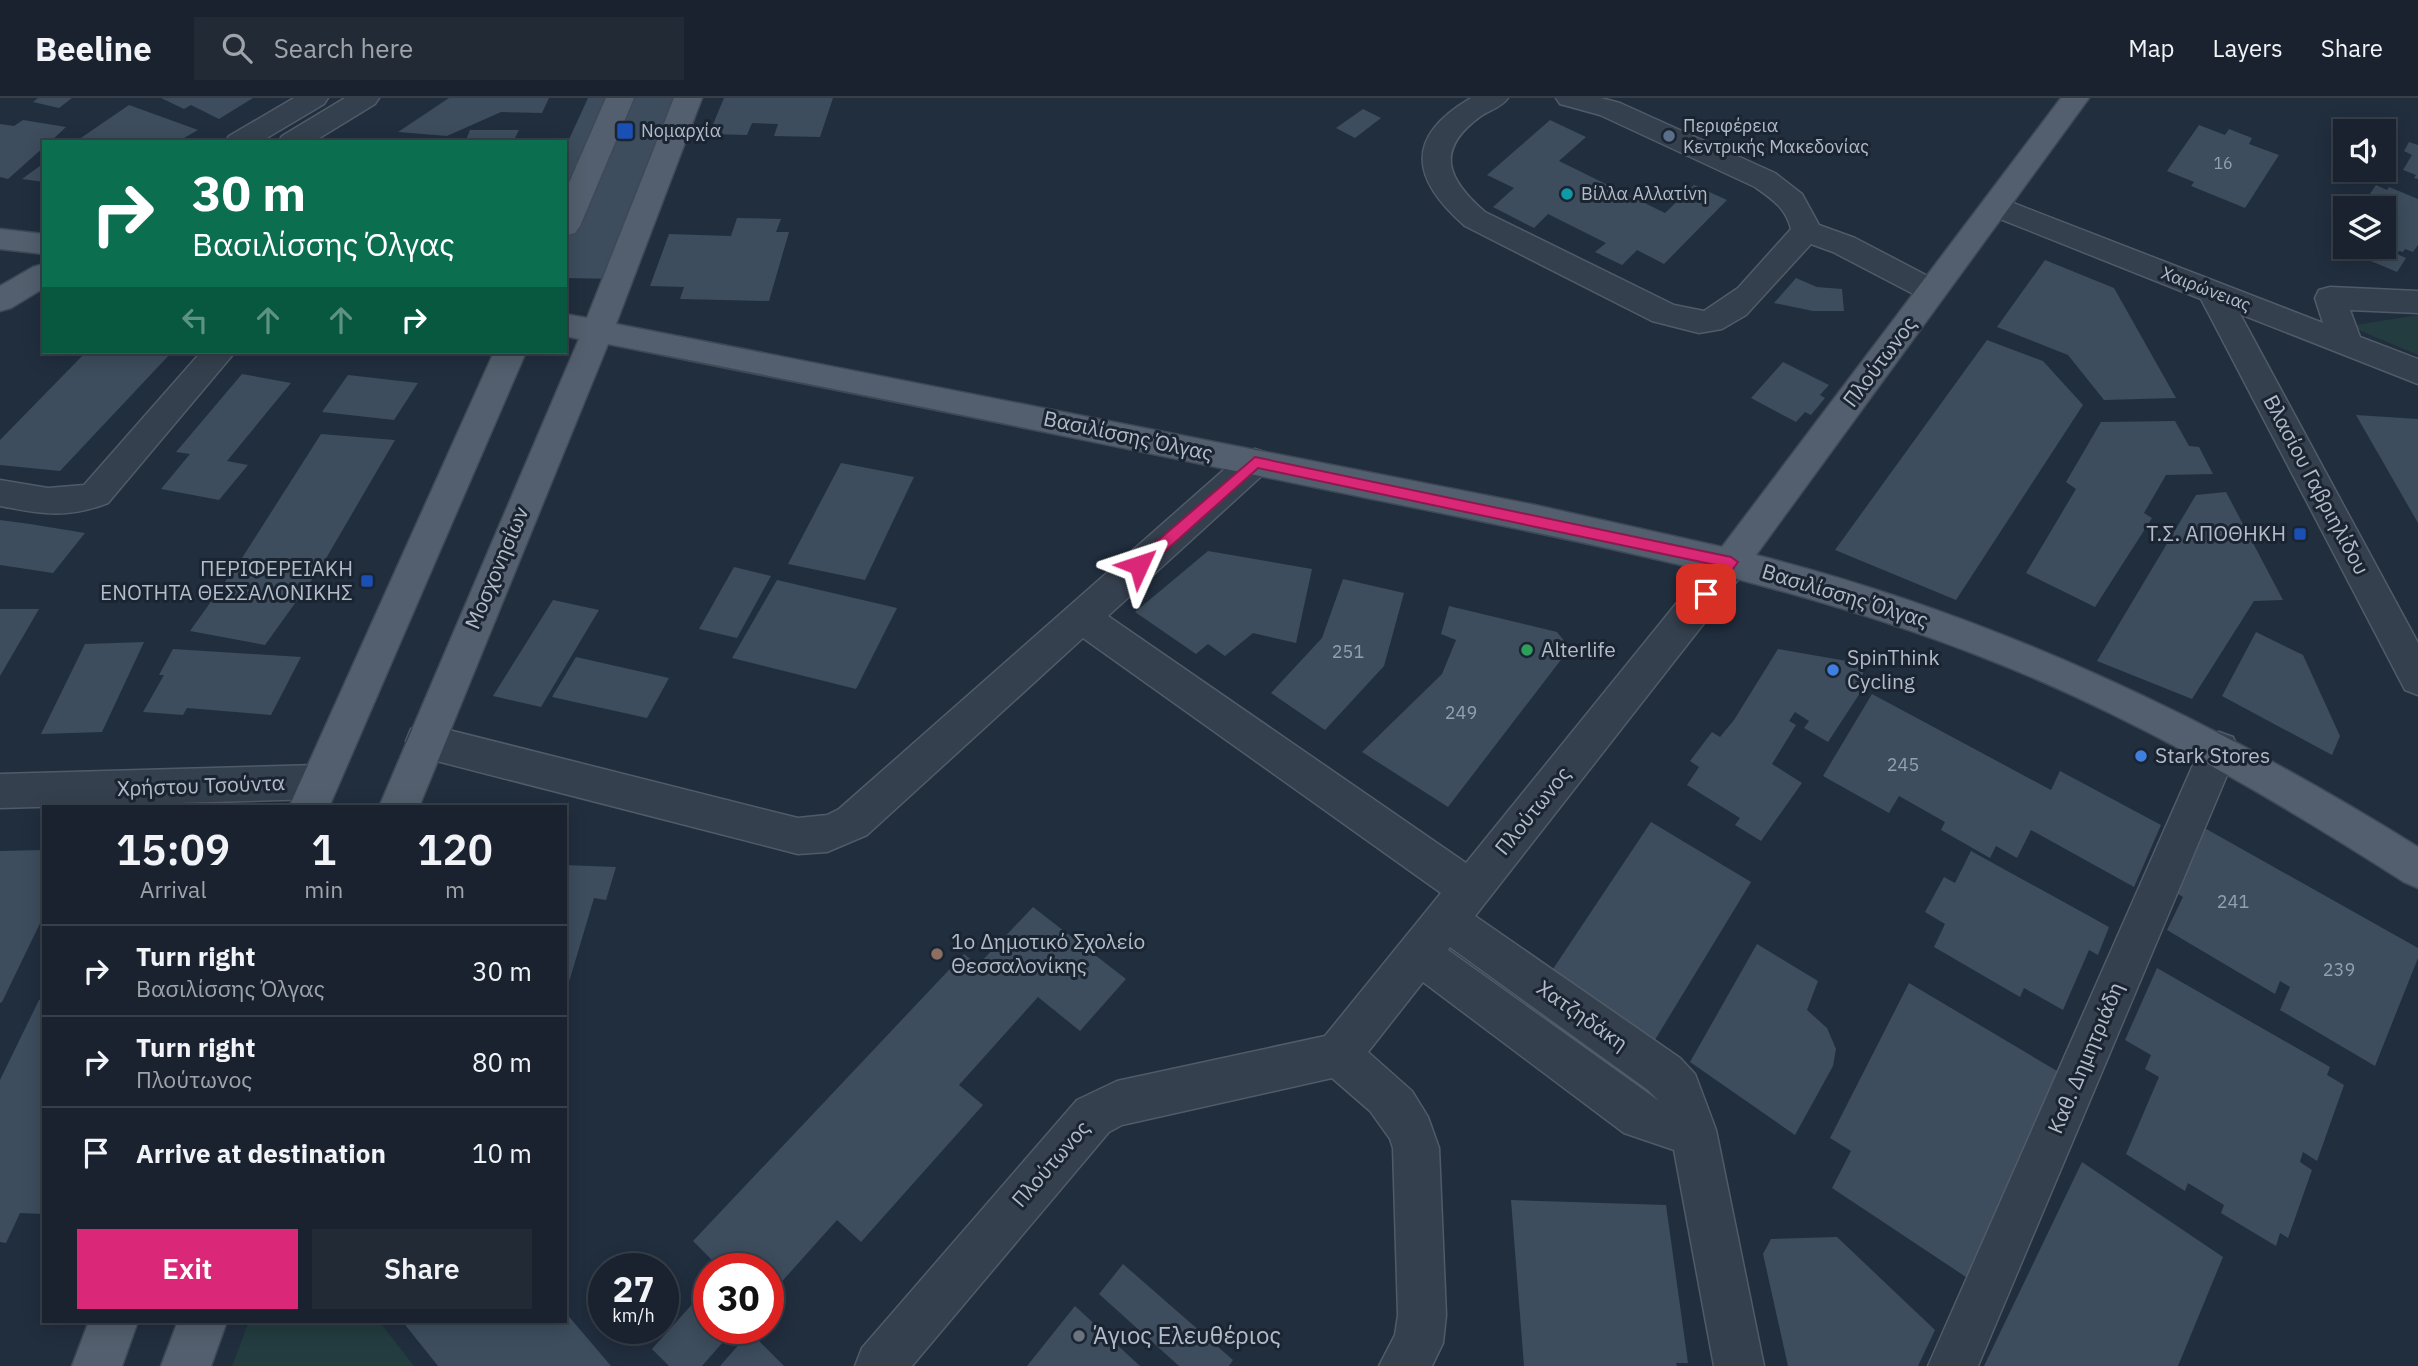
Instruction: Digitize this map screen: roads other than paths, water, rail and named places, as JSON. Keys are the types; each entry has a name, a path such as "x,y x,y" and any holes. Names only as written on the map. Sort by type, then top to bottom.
{"main road":[{"path":"567,221 620,98"},
{"name":"Μοσχονησίων","path":"401,805 582,328 688,98"},
{"name":"Πλούτωνος","path":"1731,562 2075,98"},
{"path":"0,239 42,244"},
{"path":"0,300 42,275"},
{"name":"Βασιλίσσης Όλγας","path":"582,328 1255,462 1731,562 1818,586 1935,623 2095,690 2219,749 2346,822 2418,869"},
{"path":"314,794 509,354"},
{"path":"97,1366 113,1323"},
{"path":"187,1366 202,1323"}],"street":[{"path":"242,140 314,98"},
{"path":"295,140 365,98"},
{"path":"1494,98 1479,103 1447,130 1437,143 1434,164 1451,201 1475,219 1663,313 1689,321 1710,322 1732,312 1806,231"},
{"path":"1570,98 1610,109 1765,180 1788,195 1803,214 1806,231"},
{"name":"Χαιρώνειας","path":"1995,206 2418,372"},
{"path":"1806,231 1844,246 1932,290"},
{"name":"Βλασίου Γαβριηλίδου","path":"2213,292 2418,679"},
{"path":"2347,344 2330,298 2415,296"},
{"path":"0,493 57,503 77,503 96,494 217,354"},
{"path":"425,741 798,836 817,837 836,832 853,821 1255,462"},
{"name":"Πλούτωνος","path":"880,1366 1093,1116 1117,1104 1338,1055 1731,562"},
{"name":"Χατζηδάκη","path":"1081,617 1458,905 1672,1081 1683,1099 1693,1130 1739,1366"},
{"name":"Καθ. Δημητριάδη","path":"1953,1366 2219,749"},
{"name":"Χρήστου Τσούντα","path":"0,791 314,794"},
{"path":"1419,954 1640,1117 1667,1126 1693,1130"},
{"path":"1338,1055 1393,1102 1405,1115 1413,1131 1422,1315 1418,1343 1404,1366"}],"place":[{"name":"Νομαρχία","path":"625,131"},
{"name":"Περιφέρεια Κεντρικής Μακεδονίας","path":"1669,136"},
{"name":"Βίλλα Αλλατίνη","path":"1567,194"},
{"name":"Τ.Σ. ΑΠΟΘΗΚΗ","path":"2300,534"},
{"name":"ΠΕΡΙΦΕΡΕΙΑΚΗ ΕΝΟΤΗΤΑ ΘΕΣΣΑΛΟΝΙΚΗΣ","path":"367,581"},
{"name":"Alterlife","path":"1527,650"},
{"name":"SpinThink Cycling","path":"1833,670"},
{"name":"Stark Stores","path":"2141,756"},
{"name":"1ο Δημοτικό Σχολείο Θεσσαλονίκης","path":"937,954"},
{"name":"Άγιος Ελευθέριος","path":"1079,1336"}]}
